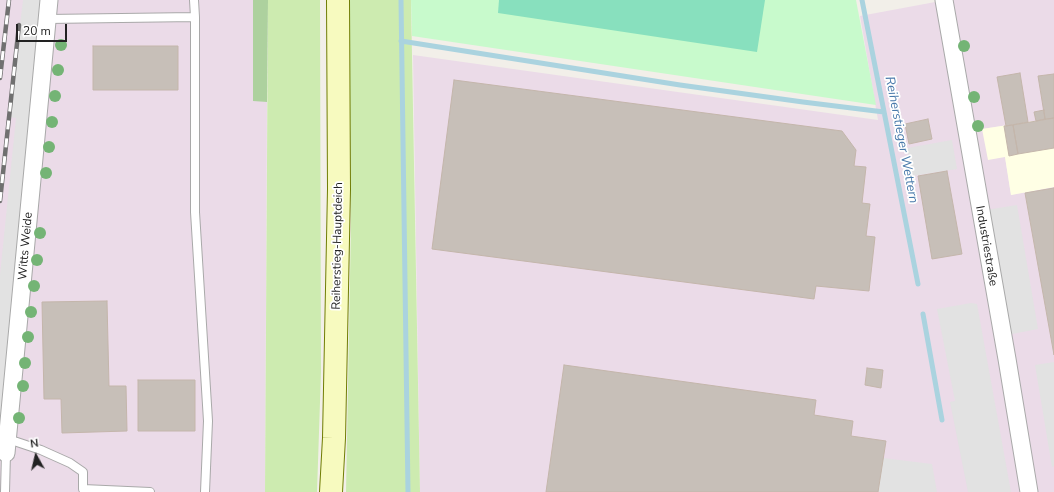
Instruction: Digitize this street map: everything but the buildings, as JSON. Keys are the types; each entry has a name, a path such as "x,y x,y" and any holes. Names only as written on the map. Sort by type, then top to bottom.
{"main road":[{"name":"Reiherstieg-Hauptdeich","path":"331,492 334,430 339,189 338,0"}],"street":[{"name":"Witts Weide","path":"7,446 49,0"},
{"name":"Industriestraße","path":"944,0 1029,492"}],"lane":[{"path":"194,0 196,16 194,212 208,421 205,492"},
{"path":"47,19 196,16"},
{"path":"7,446 41,450 70,463 82,472 82,490 150,492"},
{"name":"Witts Weide","path":"5,492 7,446"}],"shaded area":[{"path":"0,0 253,0 253,100 267,102 265,492 0,492"},
{"path":"23,0 47,0 0,451 0,275 16,118 9,117"},
{"path":"946,0 1054,0 1054,118 982,129 1005,157 1011,195 1054,187 1054,492 420,492 413,55 878,120 860,16"},
{"path":"1054,118 1054,187 1011,195 1005,157 988,160 982,129"},
{"path":"952,140 957,169 912,176 907,148"},
{"path":"1017,205 1038,329 1007,335 986,210"},
{"path":"971,303 977,304 1011,492 968,492 950,402 955,401 937,309"},
{"path":"1054,362 1054,466 1052,467 1035,365"},
{"path":"883,458 932,464 937,492 878,492"}],"green space":[{"path":"253,0 268,0 267,102 253,101"},
{"path":"268,0 320,0 321,372 317,492 265,492"},
{"path":"349,0 411,0 420,492 346,492 351,223"},
{"path":"411,0 856,0 876,105 412,36"},
{"path":"499,0 765,0 757,52 498,13"}],"waterway":[{"path":"401,0 408,492"},
{"name":"Reiherstieger Wettern","path":"862,0 918,284"},
{"path":"401,41 680,85 884,112"},
{"name":"Reiherstieger Wettern","path":"923,314 942,420"}],"railway":[{"path":"0,78 9,0"},
{"path":"0,201 19,25"}]}
